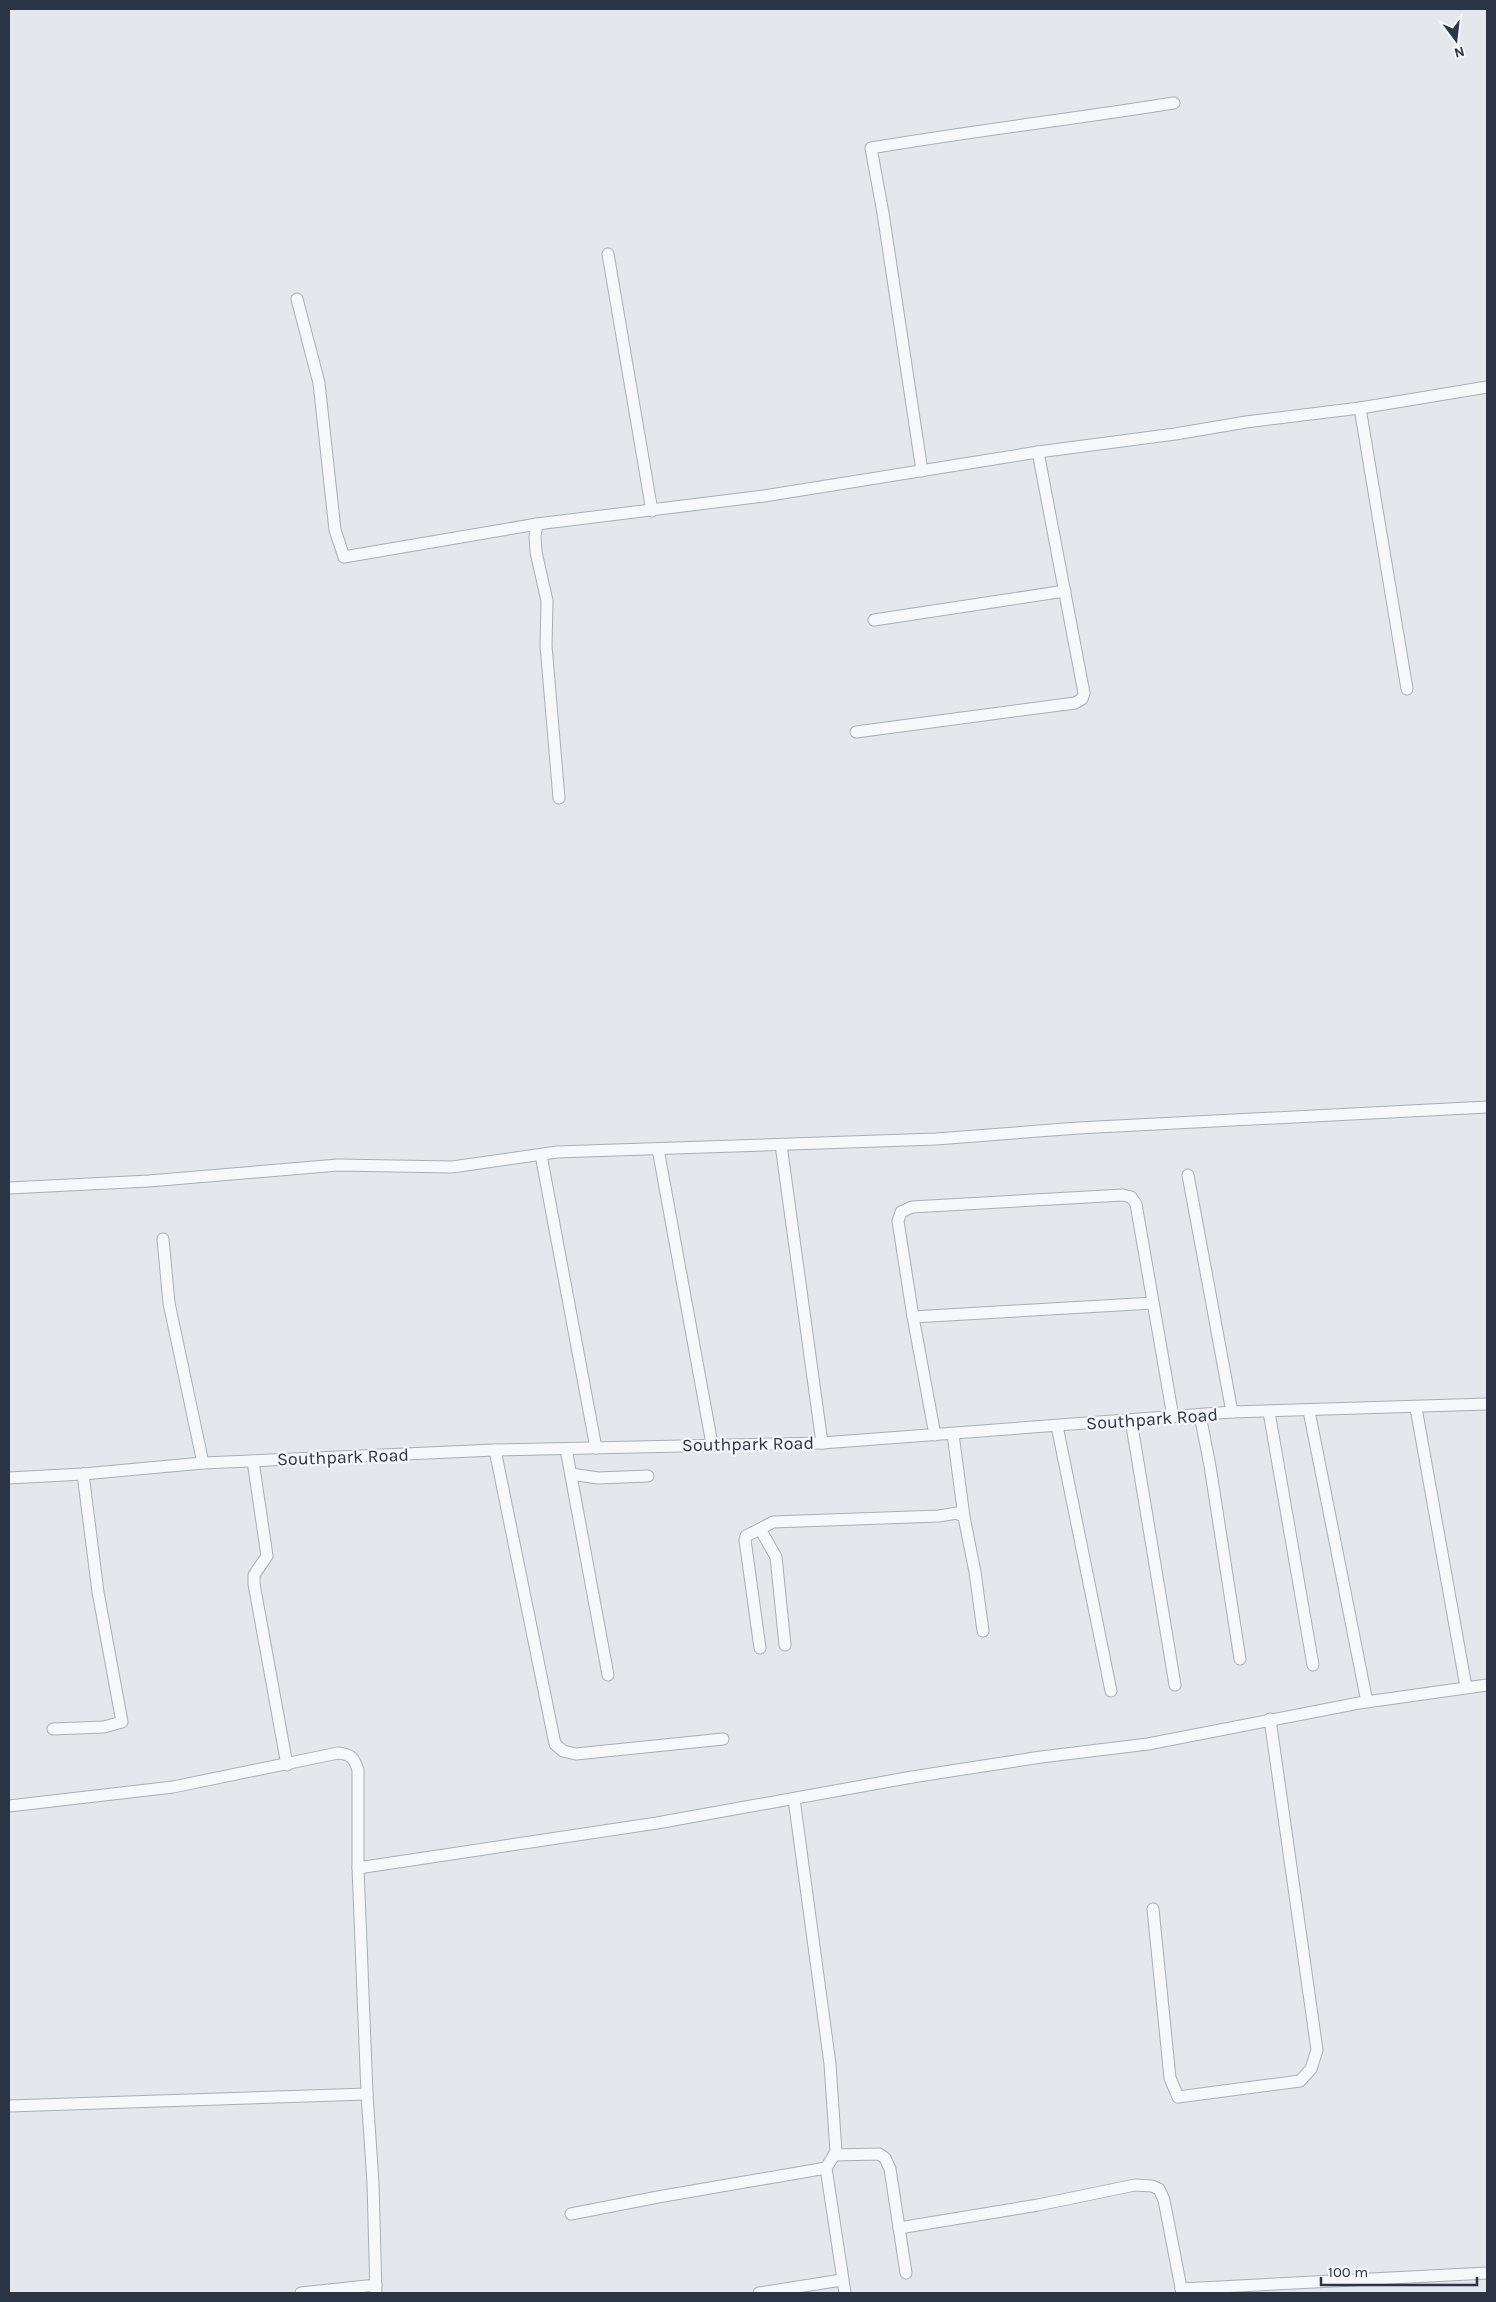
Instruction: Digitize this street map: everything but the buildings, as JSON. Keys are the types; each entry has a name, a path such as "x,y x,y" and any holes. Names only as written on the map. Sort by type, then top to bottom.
{"street":[{"path":"922,470 883,213 871,148 971,131 1087,117 1174,103"},
{"path":"608,254 652,511"},
{"path":"297,300 319,382 335,530 344,557 537,524 652,511 1038,452 1175,434 1246,422 1360,408 1487,387"},
{"path":"1360,408 1407,689"},
{"path":"856,732 1075,703 1082,700 1084,693 1038,452"},
{"path":"537,524 535,536 536,552 547,601 546,646 559,798"},
{"path":"874,620 1065,591"},
{"path":"9,1188 159,1180 338,1165 452,1167 558,1152 936,1139 1078,1128 1487,1107"},
{"path":"781,1145 822,1443"},
{"path":"658,1149 712,1444"},
{"path":"541,1155 596,1448"},
{"path":"1188,1175 1232,1412"},
{"path":"935,1435 912,1317 898,1221 901,1212 912,1207 1123,1195 1131,1197 1136,1204 1173,1417"},
{"path":"163,1239 169,1303 203,1463"},
{"path":"912,1317 1153,1303"},
{"name":"Southpark Road","path":"9,1478 83,1474 203,1463 495,1450 822,1443 1232,1412 1416,1408 1487,1404"},
{"path":"1416,1408 1466,1687"},
{"path":"1309,1411 1367,1702"},
{"path":"1270,1412 1313,1665"},
{"path":"1200,1415 1240,1659"},
{"path":"1131,1420 1175,1685"},
{"path":"1057,1426 1111,1691"},
{"path":"953,1434 964,1517 975,1572 983,1632"},
{"path":"566,1449 608,1675"},
{"path":"495,1450 555,1744 563,1751 576,1754 723,1739"},
{"path":"253,1461 267,1556 254,1575 254,1584 287,1765"},
{"path":"53,1729 104,1727 122,1722 98,1592 83,1474"},
{"path":"571,1474 598,1478 648,1476"},
{"path":"760,1648 746,1536 773,1522 939,1516 957,1513 964,1517"},
{"path":"760,1529 776,1557 785,1645"},
{"path":"358,1868 658,1823 912,1777 1041,1757 1148,1744 1270,1719 1367,1702 1487,1685"},
{"path":"1153,1909 1170,2078 1178,2097 1300,2081 1311,2069 1317,2050 1270,1719"},
{"path":"9,1806 173,1787 338,1754 348,1754 354,1760 358,1770 358,1868 367,2094 373,2183 376,2289 301,2293"},
{"path":"794,1799 830,2064 836,2152 826,2168 845,2293"},
{"path":"9,2106 367,2094"},
{"path":"834,2155 879,2154 885,2158 890,2169 906,2273"},
{"path":"571,2214 826,2168"},
{"path":"899,2228 1038,2206 1135,2185 1152,2186 1159,2189 1164,2200 1182,2291 1487,2273"},
{"path":"759,2293 842,2280"}]}
